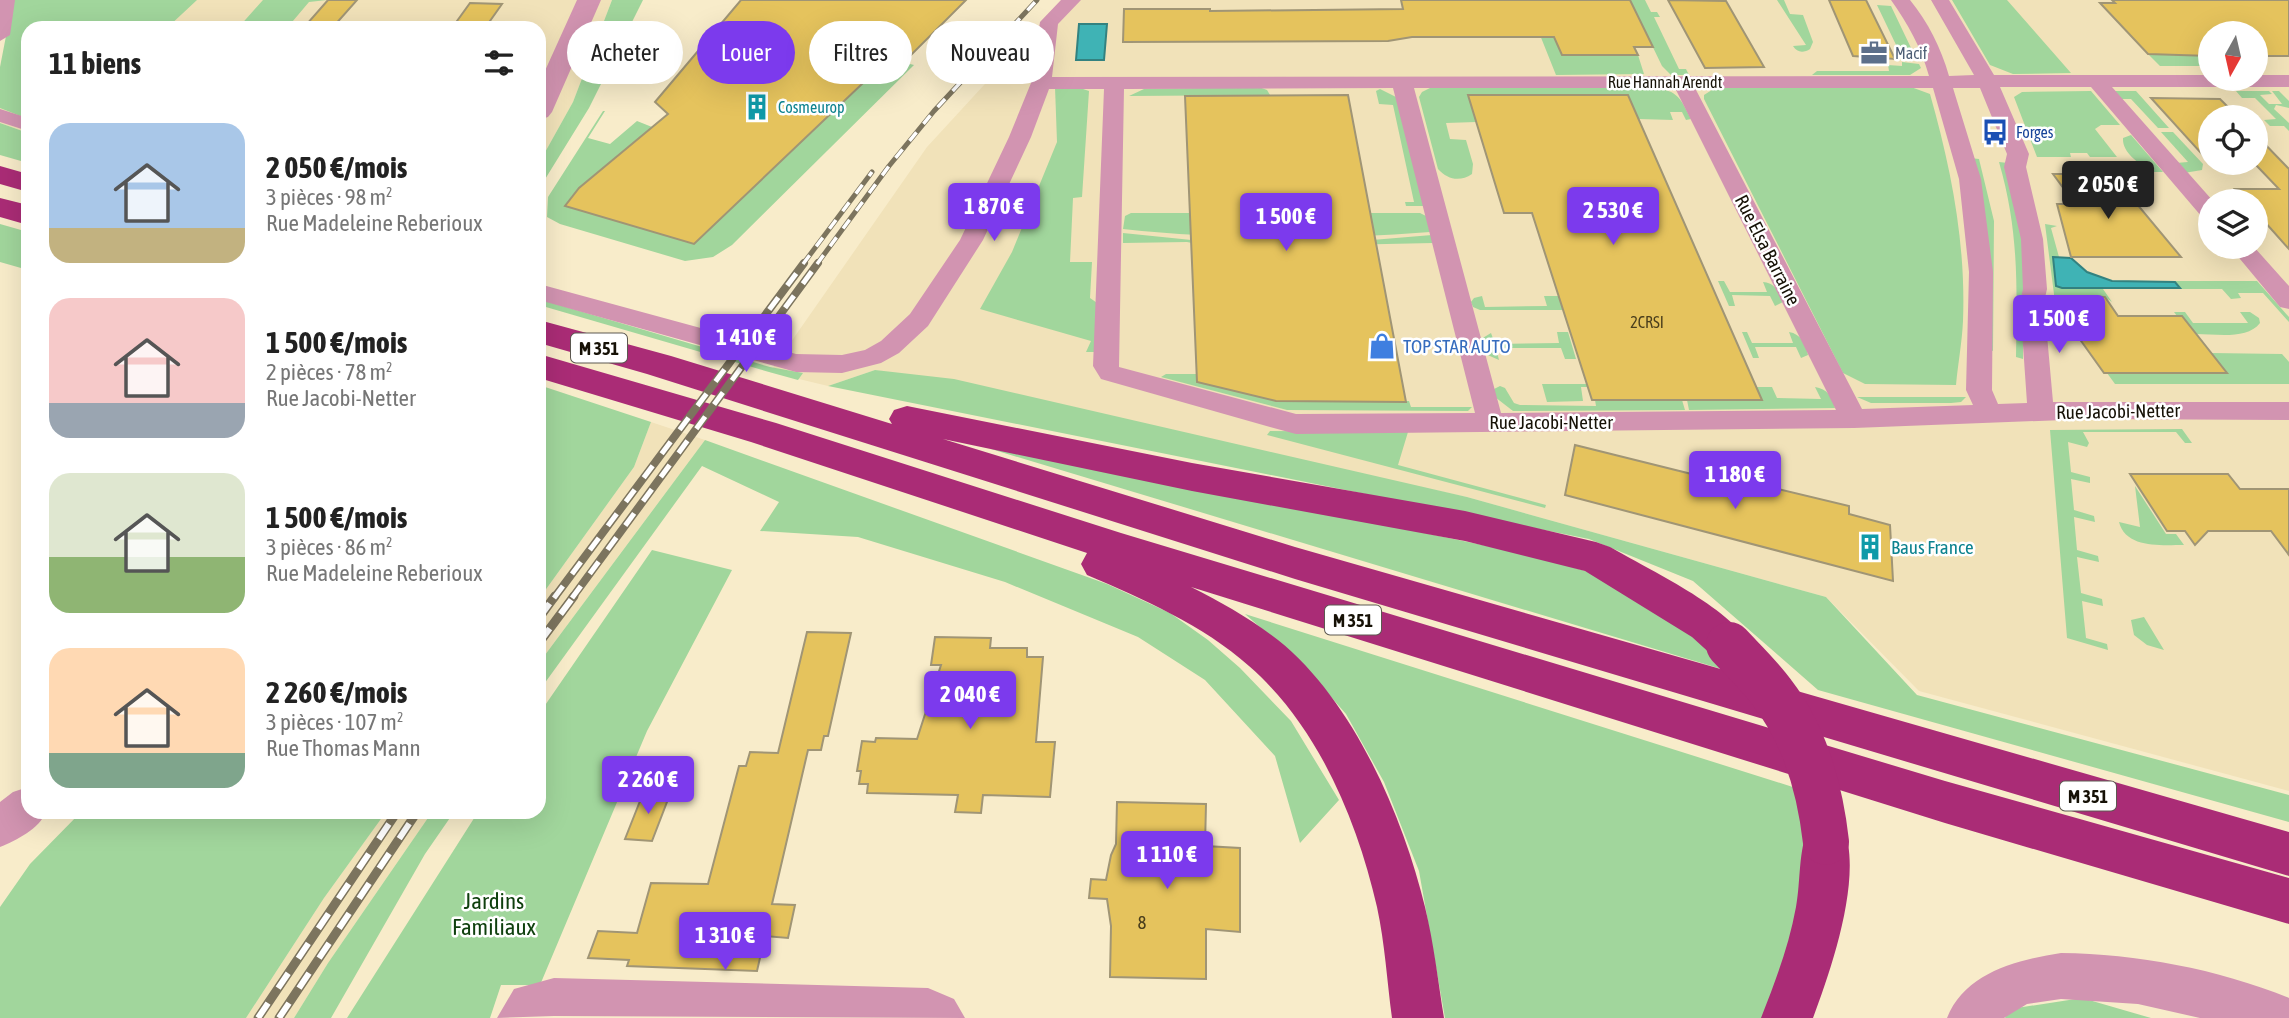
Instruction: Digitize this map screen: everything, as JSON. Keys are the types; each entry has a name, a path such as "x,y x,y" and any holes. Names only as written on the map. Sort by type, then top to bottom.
{"highway":[{"path":"0,175 21,181"},
{"path":"0,207 21,213"},
{"name":"M 351","path":"546,333 659,365 1308,567 2289,854"},
{"path":"659,365 764,381 852,406 955,429 1192,477 1465,526 1596,558 1707,625 1729,645 1773,694 1805,751 1824,816 1825,887 1809,962 1787,1018"},
{"name":"M 351","path":"546,368 763,432 1135,553 1945,802 2289,901"},
{"path":"763,432 1116,570 1229,628 1266,655 1324,721 1384,845 1401,909 1418,1018"},
{"path":"1888,738 2289,841"},
{"path":"1945,802 2289,924"}],"street":[{"path":"0,35 6,0"},
{"path":"546,96 589,0"},
{"path":"1050,21 1072,0"},
{"path":"1900,0 1914,17 1953,80 1977,225 1981,272 1979,390 1990,415"},
{"path":"1940,0 1987,81 2018,154 2015,167 2032,239 2035,289 2032,302 2041,412"},
{"path":"2096,81 2198,198"},
{"name":"Rue Hannah Arendt","path":"1054,83 2289,81"},
{"name":"Rue Elsa Barraine","path":"1682,82 1853,419"},
{"path":"1402,83 1490,422"},
{"path":"546,294 796,363 842,364 859,361 881,352 900,340 914,326 961,258 1014,150 1041,84"},
{"name":"Rue Jacobi-Netter","path":"1114,84 1105,366 1110,373 1296,424 1853,419 2041,412 2289,411"},
{"path":"0,115 21,122"},
{"path":"2252,259 2289,301"},
{"path":"0,827 21,811"},
{"path":"1970,1018 1998,993 2019,984 2055,978 2115,978 2162,986 2281,1018"},
{"path":"516,1018 527,1002 554,997 928,1007 941,1012 946,1018"}],"shaded area":[{"path":"17,0 612,0 604,21 567,21 567,84 580,84 546,150 546,21 21,21 21,130 0,123 0,94"},
{"path":"1062,0 2289,0 2289,791 1919,691 1826,597 1467,497 875,370 828,386 770,372 927,147 985,84 1054,84 1054,21 1043,21"},
{"path":"651,422 705,440 546,654 546,589 634,467"},
{"path":"381,819 427,819 328,963 294,1018 246,1018 324,898"}],"green space":[{"path":"13,0 197,0 174,21 21,21 21,116 0,108 0,67"},
{"path":"263,0 327,0 309,2 293,21 244,21"},
{"path":"612,0 643,0 632,21 604,21"},
{"path":"1526,0 1540,0 1562,55 1638,55 1644,74 1556,75"},
{"path":"1630,0 1645,0 1651,12 1657,12 1660,17 1654,17 1679,69 1686,69 1689,75 1671,75 1662,66"},
{"path":"1777,0 1784,0 1790,14 1803,15 1813,42 1810,49 1801,52 1793,46 1806,45"},
{"path":"1952,0 2007,0 2071,73 2013,74 1990,65"},
{"path":"1877,5 1891,6 1912,50 1898,49"},
{"path":"2148,54 2198,56 2198,66 2160,66"},
{"path":"1902,62 1919,64 1921,68 1910,75 1812,75 1817,71 1889,71 1888,65 1902,66"},
{"path":"580,84 601,84 546,178 546,150"},
{"path":"862,84 895,84 732,245 713,257 685,261 560,224 547,217 548,197 603,111 588,138 610,144 637,121 652,127 579,188 570,199 569,207 694,244"},
{"path":"1055,87 1077,87 1089,91 1082,197 1073,198 1070,262 1092,262 1090,298 1100,305 1095,352 1086,352 1091,341 980,309 1012,252 1057,142"},
{"path":"1259,87 1267,90 1270,95 1129,96 1144,89"},
{"path":"1648,87 1676,95 1691,119 1686,120 1682,112 1670,112 1673,120 1639,119 1628,95 1468,95 1476,122 1446,123 1450,139 1466,140 1473,164 1472,174 1459,179 1450,178 1438,169 1419,97 1430,88"},
{"path":"1911,87 1930,94 1955,206 1963,292 1956,385 1865,384 1843,373 1704,99 1704,95 1715,88"},
{"path":"1380,89 1396,97 1425,206 1406,206 1405,202 1414,202 1393,105 1379,104 1376,91"},
{"path":"2091,91 2120,125 2101,125 2095,129 2117,157 2090,157 2087,153 2070,153 2071,157 2037,157 2014,97 2022,92"},
{"path":"2112,91 2136,91 2169,128 2158,128 2131,99 2118,99"},
{"path":"2236,91 2269,91 2272,94 2260,95 2269,104 2282,104 2272,91 2279,91 2289,101 2289,108 2276,105 2274,109 2289,123 2289,131 2284,126 2268,124 2268,120 2276,119 2268,111 2268,105 2262,105 2255,98 2242,98"},
{"path":"0,123 21,130 21,161 0,155"},
{"path":"2161,132 2173,132 2198,159 2198,171 2184,173 2176,163 2188,162"},
{"path":"2131,135 2163,172 2146,172 2144,170 2148,169 2131,156 2125,148 2123,138"},
{"path":"1970,158 1979,159 1994,221 1993,351 1987,349"},
{"path":"1999,162 2008,163 2028,258 2023,294 2023,359 2016,357 2013,235 2006,187"},
{"path":"1131,213 1420,213 1426,216 1430,232 1276,238 1123,229 1125,216"},
{"path":"0,224 21,230 21,268 0,262"},
{"path":"2045,224 2057,226 2051,228 2059,257 2054,257 2056,285 2062,288 2179,288 2175,281 2257,281 2289,317 2289,322 2263,293 2238,293 2241,298 2231,299 2222,289 2103,289 2112,302 2105,297 2080,296 2084,304 2073,311 2065,332 2059,333"},
{"path":"1123,233 1211,242 1360,241 1432,235 1433,243 1198,248 1197,244 1187,242 1123,243"},
{"path":"1718,281 1724,281 1730,292 1767,292 1763,282 1771,284 1783,302 1775,306 1770,296 1732,295 1735,306 1729,306"},
{"path":"1482,296 1485,307 1547,306 1544,296 1559,296 1563,310 1480,310 1473,307 1471,302 1474,298"},
{"path":"546,301 770,367 803,373 798,380 546,307"},
{"path":"2174,312 2185,312 2193,323 2248,323 2240,312 2250,312 2259,318 2260,323 2239,334 2196,334 2182,316 2177,316"},
{"path":"1557,332 1568,332 1576,359 1565,359 1561,348 1496,348 1499,360 1483,353 1481,339 1491,333 1495,344 1559,343"},
{"path":"1742,332 1747,332 1752,343 1793,343 1789,332 1793,333 1802,340 1808,355 1801,358 1796,347 1755,347 1759,358 1753,358"},
{"path":"2211,353 2282,354 2289,362 2289,384 2115,384 2107,373 2226,373"},
{"path":"875,370 954,379 1467,497 1826,597 1917,695 2289,795 2289,822 1818,690 1693,581 1589,539 828,386"},
{"path":"1166,374 1197,374 1198,382 1276,401 1409,401 1411,407 1472,407 1468,411 1287,410 1161,377"},
{"path":"1542,384 1587,384 1588,387 1581,387 1583,401 1547,402"},
{"path":"1500,386 1505,388 1514,403 1520,405 1596,406 1595,400 1682,400 1685,410 1513,411 1495,397 1494,389"},
{"path":"546,387 651,422 634,467 546,589"},
{"path":"1756,387 1772,387 1777,398 1821,399 1815,387 1819,388 1829,394 1835,408 1689,410 1687,400 1762,400"},
{"path":"1857,397 1966,397 1961,402 1951,403 1871,403"},
{"path":"2182,429 2192,443 2185,443 2176,432 2083,432 2089,443 2087,447 2068,442 2071,472 2090,477 2090,483 2071,479 2074,510 2094,516 2095,522 2074,517 2077,550 2098,556 2099,562 2077,557 2081,593 2102,599 2103,606 2082,601 2086,638 2107,644 2108,650 2067,638 2050,430"},
{"path":"1270,431 1408,432 1398,465 1546,505 1545,508 1267,435"},
{"path":"705,440 1107,584 1170,613 1208,640 1240,668 1291,721 1339,800 1300,843 1275,756 1205,680 1138,637 1005,582 858,537 760,531 779,502 702,466 546,681 546,654"},
{"path":"991,449 1028,451 1536,556 1608,578 1673,615 1738,674"},
{"path":"2135,486 2166,534 2176,534 2184,545 2146,544 2129,537 2123,531 2119,522 2140,527"},
{"name":"Jardins Familiaux","path":"652,550 732,570 647,731 540,985 501,985 490,1018 347,1018 474,819 546,819 546,704"},
{"path":"1245,614 1799,789 1812,895 1774,1018 1445,1018 1419,871 1384,782 1346,714 1303,665"},
{"path":"2144,617 2164,650 2147,645 2134,635 2131,620"},
{"path":"74,819 381,819 324,898 246,1018 0,1018 0,907 30,864"},
{"path":"427,819 449,819 425,854 331,1018 294,1018 328,963"},
{"path":"2082,998 2151,1018 2005,1018 2010,1009"}],"water":[{"path":"1079,24 1107,24 1104,60 1076,60"},
{"path":"2053,257 2071,258 2087,272 2112,281 2175,282 2180,288 2062,288 2056,286"}],"building":[{"path":"328,0 357,0 338,21 310,21"},
{"name":"Cosmeurop","path":"741,0 966,0 945,21 926,21 926,40 912,54 912,21 809,21 809,84 862,84 694,244 565,206 579,188 668,114 655,102 670,84 683,84 683,69 697,52 697,84 795,84 795,21 723,21"},
{"path":"1401,0 1630,0 1653,47 1634,47 1638,55 1562,55 1554,37 1123,42 1124,9 1403,9"},
{"path":"1668,0 1726,1 1764,67 1705,68"},
{"path":"1829,0 1866,0 1895,59 1853,56"},
{"path":"2112,0 2289,0 2289,56 2268,56 2268,21 2198,21 2198,56 2148,54 2100,3 2115,3"},
{"path":"470,3 502,4 490,21 457,21"},
{"path":"1348,95 1406,402 1276,401 1197,382 1185,96"},
{"path":"1468,95 1628,95 1762,400 1592,400 1532,213 1504,213"},
{"path":"2151,98 2220,99 2226,105 2198,105 2198,150"},
{"path":"2268,147 2289,169 2289,249 2268,225 2268,189 2279,189 2266,175 2268,175"},
{"path":"2053,174 2112,174 2181,257 2071,257 2057,204 2075,204"},
{"path":"2079,296 2105,297 2118,316 2182,316 2227,373 2104,373 2074,331 2103,331"},
{"path":"1575,445 1772,494 1774,488 1849,506 1849,514 1890,525 1893,581 1565,495"},
{"path":"2130,474 2228,474 2240,489 2289,489 2289,555 2271,531 2208,531 2195,545 2185,531 2167,531"},
{"path":"807,632 851,633 828,736 824,736 821,750 808,750 772,904 795,905 788,938 765,936 757,971 627,966 629,960 588,958 598,931 637,933 651,883 708,884 739,766 746,766 750,752 778,753"},
{"path":"935,637 991,638 990,648 1027,648 1027,657 1043,657 1036,742 1055,742 1050,797 983,795 981,813 955,812 958,795 867,793 868,784 859,784 861,771 857,771 862,741 875,742 876,738 917,739 941,665 931,665"},
{"path":"644,791 670,794 652,841 625,839"},
{"path":"1117,802 1206,804 1205,846 1240,848 1240,932 1206,929 1206,979 1110,977 1111,926 1107,899 1089,898 1091,879 1106,880 1116,844"}],"railway":[{"path":"817,264 889,166 934,111 1037,0"},
{"path":"803,264 872,172"},
{"path":"554,598 804,263"},
{"path":"572,598 818,263"},
{"path":"546,608 555,596"},
{"path":"546,634 574,596"},
{"path":"258,1018 392,819"},
{"path":"279,1018 412,819"}],"place":[{"name":"Macif","path":"1874,53"},
{"name":"Cosmeurop","path":"757,107"},
{"name":"Forges","path":"1995,132"},
{"name":"TOP STAR AUTO","path":"1382,346"},
{"name":"Baus France","path":"1870,547"}]}
